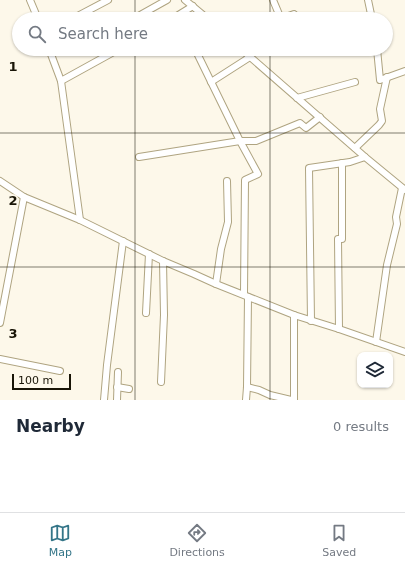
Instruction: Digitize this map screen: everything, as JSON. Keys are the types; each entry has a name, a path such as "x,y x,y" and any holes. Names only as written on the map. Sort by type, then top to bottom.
{"street":[{"path":"30,0 35,12"},
{"path":"85,12 108,0"},
{"path":"146,12 167,0"},
{"path":"185,0 200,12"},
{"path":"273,0 277,12"},
{"path":"368,0 371,12"},
{"path":"185,12 193,6"},
{"path":"52,56 61,81 80,220"},
{"path":"61,81 106,56"},
{"path":"198,56 258,174 244,180 246,400"},
{"path":"378,56 380,80 405,71"},
{"path":"211,82 250,57 404,189 396,217 397,224 387,265 376,342"},
{"path":"355,148 382,121 380,109 387,78"},
{"path":"297,98 355,82"},
{"path":"139,158 240,141 256,141 300,123 306,128 320,117"},
{"path":"311,321 309,168 342,163 365,157"},
{"path":"339,329 338,239 342,239 342,163"},
{"path":"0,181 24,197 80,220 163,261 216,284 294,315 405,352"},
{"path":"216,284 221,249 228,222 227,181"},
{"path":"0,323 24,197"},
{"path":"104,400 123,241"},
{"path":"146,313 149,254"},
{"path":"160,382 164,315 163,261"},
{"path":"247,387 270,395 293,400 294,315"},
{"path":"0,359 60,371"},
{"path":"117,400 118,372"},
{"path":"117,387 129,389"}]}
